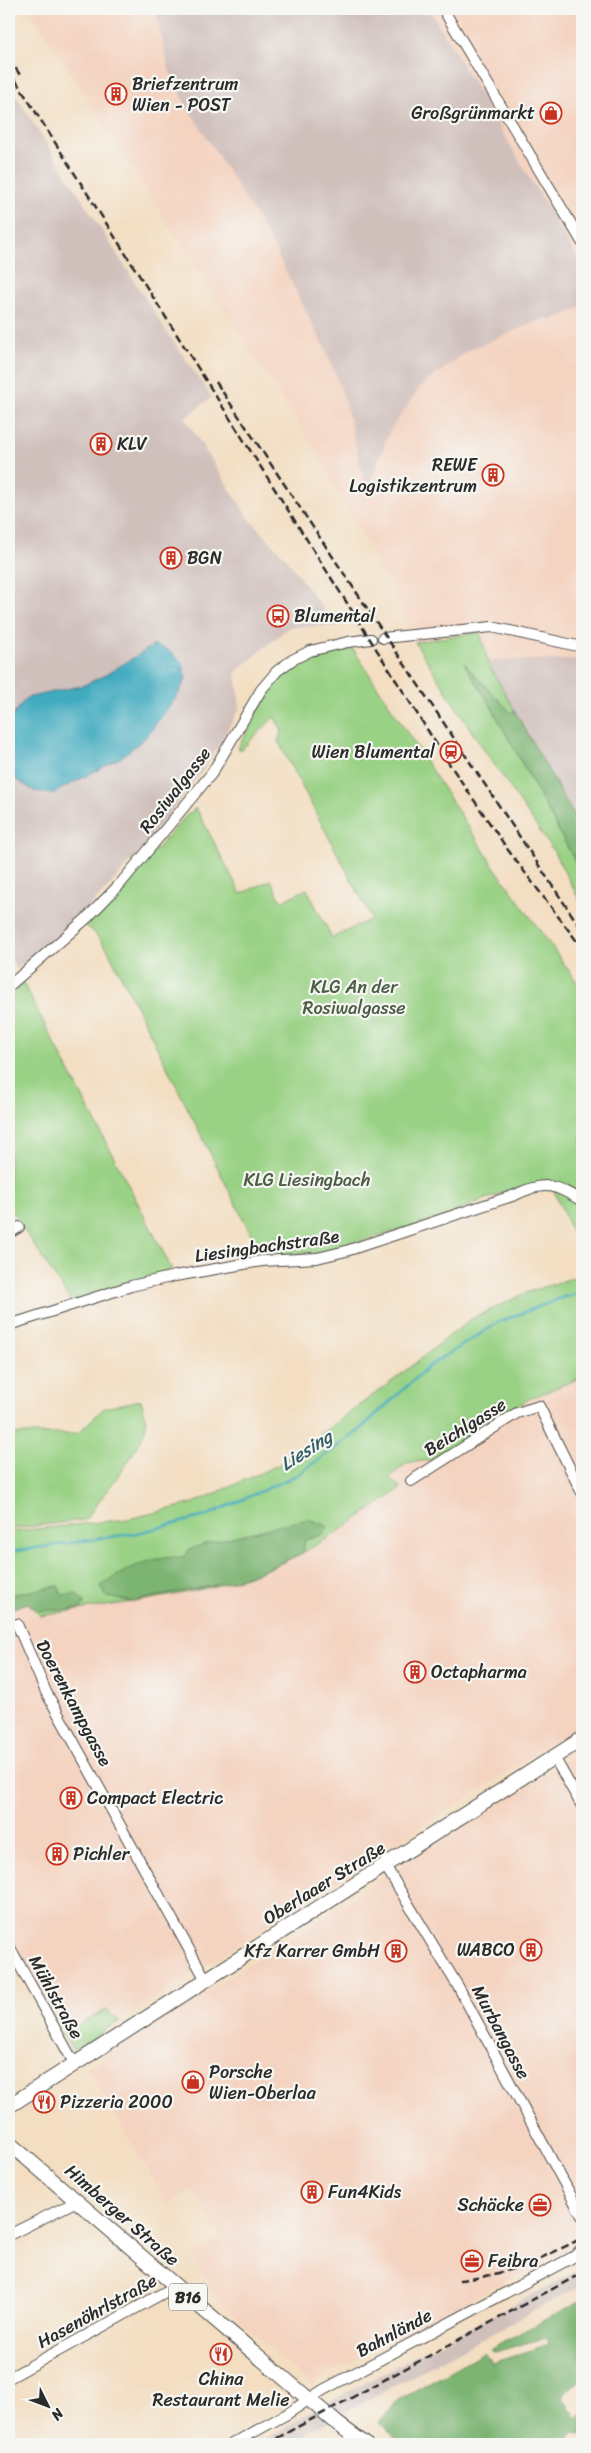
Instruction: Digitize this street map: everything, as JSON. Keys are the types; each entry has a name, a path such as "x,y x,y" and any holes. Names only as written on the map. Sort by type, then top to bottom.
{"main road":[{"name":"Oberlaaer Straße","path":"9,2106 74,2063 386,1867 582,1739"},
{"name":"Himberger Straße","path":"9,2143 310,2400 366,2444"}],"street":[{"path":"443,9 582,242"},
{"path":"383,638 492,627 582,647"},
{"name":"Rosiwalgasse","path":"9,986 88,918 121,883 212,773 261,690 277,671 292,660 310,651 371,639"},
{"name":"Liesingbachstraße","path":"9,1325 131,1286 175,1276 262,1261 316,1258 346,1252 444,1219 478,1205 515,1195 534,1186 554,1187 582,1201"},
{"path":"9,1233 19,1227"},
{"name":"Beichlgasse","path":"411,1481 516,1413 539,1406 582,1493"},
{"name":"Doerenkampgasse","path":"17,1624 46,1692 206,1980"},
{"path":"554,1757 582,1806"},
{"name":"Murbangasse","path":"386,1867 459,1988 582,2216"},
{"name":"Mühlstraße","path":"9,1946 74,2063"},
{"path":"9,2235 77,2201"},
{"name":"Bahnlände","path":"232,2444 310,2400 323,2390 578,2252"},
{"name":"Hasenöhrlstraße","path":"9,2378 176,2286"}],"shaded area":[{"path":"29,9 582,9 582,654 576,654 580,660 495,660 489,665 480,632 415,642 391,587 316,452"},
{"path":"155,9 429,9 582,266 582,307 549,321 547,317 469,350 422,385 390,430 367,491 344,397 328,355 266,232 185,103 169,70"},
{"path":"9,85 168,334 212,397 185,418 247,516 285,557 329,617 335,620 339,626 289,627 236,672 240,708 206,766 141,850 101,895 55,940 16,969 9,954"},
{"path":"495,660 580,660 582,664 582,830 489,665"},
{"path":"582,1377 582,1724 114,2024 106,2010 63,2033 9,1935 9,1609 28,1603 40,1616 131,1602 225,1583 257,1573 303,1553 400,1488 389,1478 407,1463 431,1460 529,1399"},
{"path":"582,1750 582,2241 325,2375 313,2387 222,2304 192,2256 221,2238 193,2189 167,2204 88,2068"},
{"path":"582,2268 582,2285 306,2433 311,2442 307,2444 255,2444 287,2427 288,2424 291,2425 291,2422 294,2423 295,2420"}],"green space":[{"path":"480,632 489,665 515,711 511,713 466,666 491,706 582,874 582,905 554,852 470,729 415,642"},
{"path":"353,649 495,868 582,989 582,1256 552,1186 513,1190 480,1201 448,1216 324,1252 263,1258 108,950 94,932 85,925 113,898 186,816 196,808 241,894 271,880 281,901 307,889 332,938 372,919 278,741 282,730 274,717 241,750 238,748 262,703 283,677 315,659"},
{"path":"464,663 511,713 515,711 582,830 582,874 491,706"},
{"path":"22,981 172,1269 72,1303 9,1207 9,992"},
{"path":"582,1275 582,1377 529,1399 430,1460 407,1463 389,1478 401,1488 314,1546 257,1573 204,1589 40,1616 28,1603 9,1609 9,1532 129,1519 194,1503 278,1465 395,1379 471,1319 528,1292"},
{"path":"141,1400 146,1423 140,1441 126,1465 85,1520 9,1529 9,1434 77,1434 104,1408"},
{"path":"308,1519 326,1525 328,1529 322,1535 305,1540 303,1553 257,1573 225,1583 131,1602 107,1597 100,1586 140,1564 172,1557 184,1557 189,1550 207,1543"},
{"path":"58,1586 62,1595 77,1594 84,1602 81,1609 39,1611 28,1603 9,1609 9,1595"},
{"path":"106,2010 119,2021 80,2047 72,2049 62,2034"},
{"path":"582,2300 582,2377 562,2397 577,2418 582,2414 582,2435 573,2432 564,2444 404,2444 378,2423 399,2399 484,2352 493,2363 549,2344 547,2337 495,2352 490,2349"}],"water":[{"path":"154,645 168,650 182,662 186,679 176,698 145,738 120,758 52,794 34,791 12,777 9,770 9,721 26,698 84,685 107,674"}],"waterway":[{"name":"Liesing","path":"9,1552 137,1533 206,1516 297,1475 356,1433 429,1366 501,1321 564,1297 582,1293"}],"railway":[{"path":"9,58 20,75"},
{"path":"9,70 444,756 508,850 582,948"},
{"path":"216,382 582,930"},
{"path":"459,2280 492,2275 522,2265 582,2238"},
{"path":"266,2444 582,2273"}],"place":[{"name":"Briefzentrum Wien - POST","path":"116,94"},
{"name":"Großgrünmarkt","path":"551,113"},
{"name":"KLV","path":"101,444"},
{"name":"REWE Logistikzentrum","path":"493,475"},
{"name":"BGN","path":"171,558"},
{"name":"Blumental","path":"278,616"},
{"name":"Wien Blumental","path":"451,752"},
{"name":"Octapharma","path":"415,1672"},
{"name":"Compact Electric","path":"71,1798"},
{"name":"Pichler","path":"57,1854"},
{"name":"WABCO","path":"531,1950"},
{"name":"Kfz Karrer GmbH","path":"396,1951"},
{"name":"Porsche Wien-Oberlaa","path":"193,2082"},
{"name":"Pizzeria 2000","path":"44,2102"},
{"name":"Fun4Kids","path":"312,2192"},
{"name":"Schäcke","path":"540,2205"},
{"name":"Feibra","path":"472,2261"},
{"name":"China Restaurant Melie","path":"221,2354"}],"park label":[{"name":"KLG An der Rosiwalgasse","path":"354,998"},
{"name":"KLG Liesingbach","path":"307,1180"}]}
